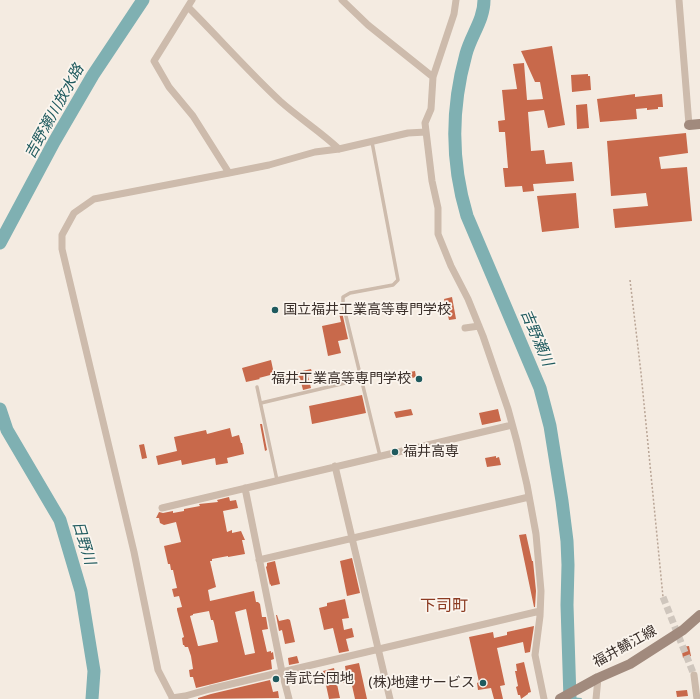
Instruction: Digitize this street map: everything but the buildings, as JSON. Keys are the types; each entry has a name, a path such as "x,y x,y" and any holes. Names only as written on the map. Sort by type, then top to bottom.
{"main road":[{"path":"689,125 700,124"},
{"name":"福井鯖江線","path":"560,699 594,680 630,664 683,630 700,615"}],"street":[{"path":"192,0 154,61 169,87 193,116 229,173"},
{"path":"342,0 368,26 433,77"},
{"path":"456,0 454,14 433,77 431,109 425,123 432,181 438,208 438,234 479,326 508,409 517,442 536,534 541,591 535,655 544,699"},
{"path":"679,0 689,125"},
{"path":"188,7 270,91 295,114 324,135 339,149"},
{"path":"426,132 408,133 339,149 315,152 269,165 94,198 74,213 62,235 62,249 134,552 158,670 173,698 540,611"},
{"path":"465,328 479,326"},
{"path":"162,508 512,424"},
{"path":"335,466 390,699"},
{"path":"245,488 282,672 289,699"},
{"path":"259,560 529,497"},
{"path":"694,675 697,699"},
{"path":"594,680 596,699"}],"lane":[{"path":"372,142 398,280 393,285 350,293 343,297 380,456"},
{"path":"261,404 362,380"},
{"path":"257,387 277,480"}],"path":[{"path":"630,280 641,373 663,597"}],"waterway":[{"name":"吉野瀬川放水路","path":"0,243 54,142 93,75 143,0"},
{"name":"吉野瀬川","path":"484,0 480,21 468,47 461,74 455,135 458,176 467,216 540,388 550,426 567,541 567,605 570,699"},
{"name":"日野川","path":"0,409 7,430 60,520 81,591 94,671 92,699"},
{"path":"571,698 581,699"}],"tunnel":[{"path":"663,597 694,675"}],"place":[{"name":"国立福井工業高等専門学校","path":"275,310"},
{"name":"福井工業高等専門学校","path":"419,379"},
{"name":"福井高専","path":"395,452"},
{"name":"青武台団地","path":"276,679"},
{"name":"(株)地建サービス","path":"483,683"}],"district":[{"name":"下司町","path":"444,607"}]}
